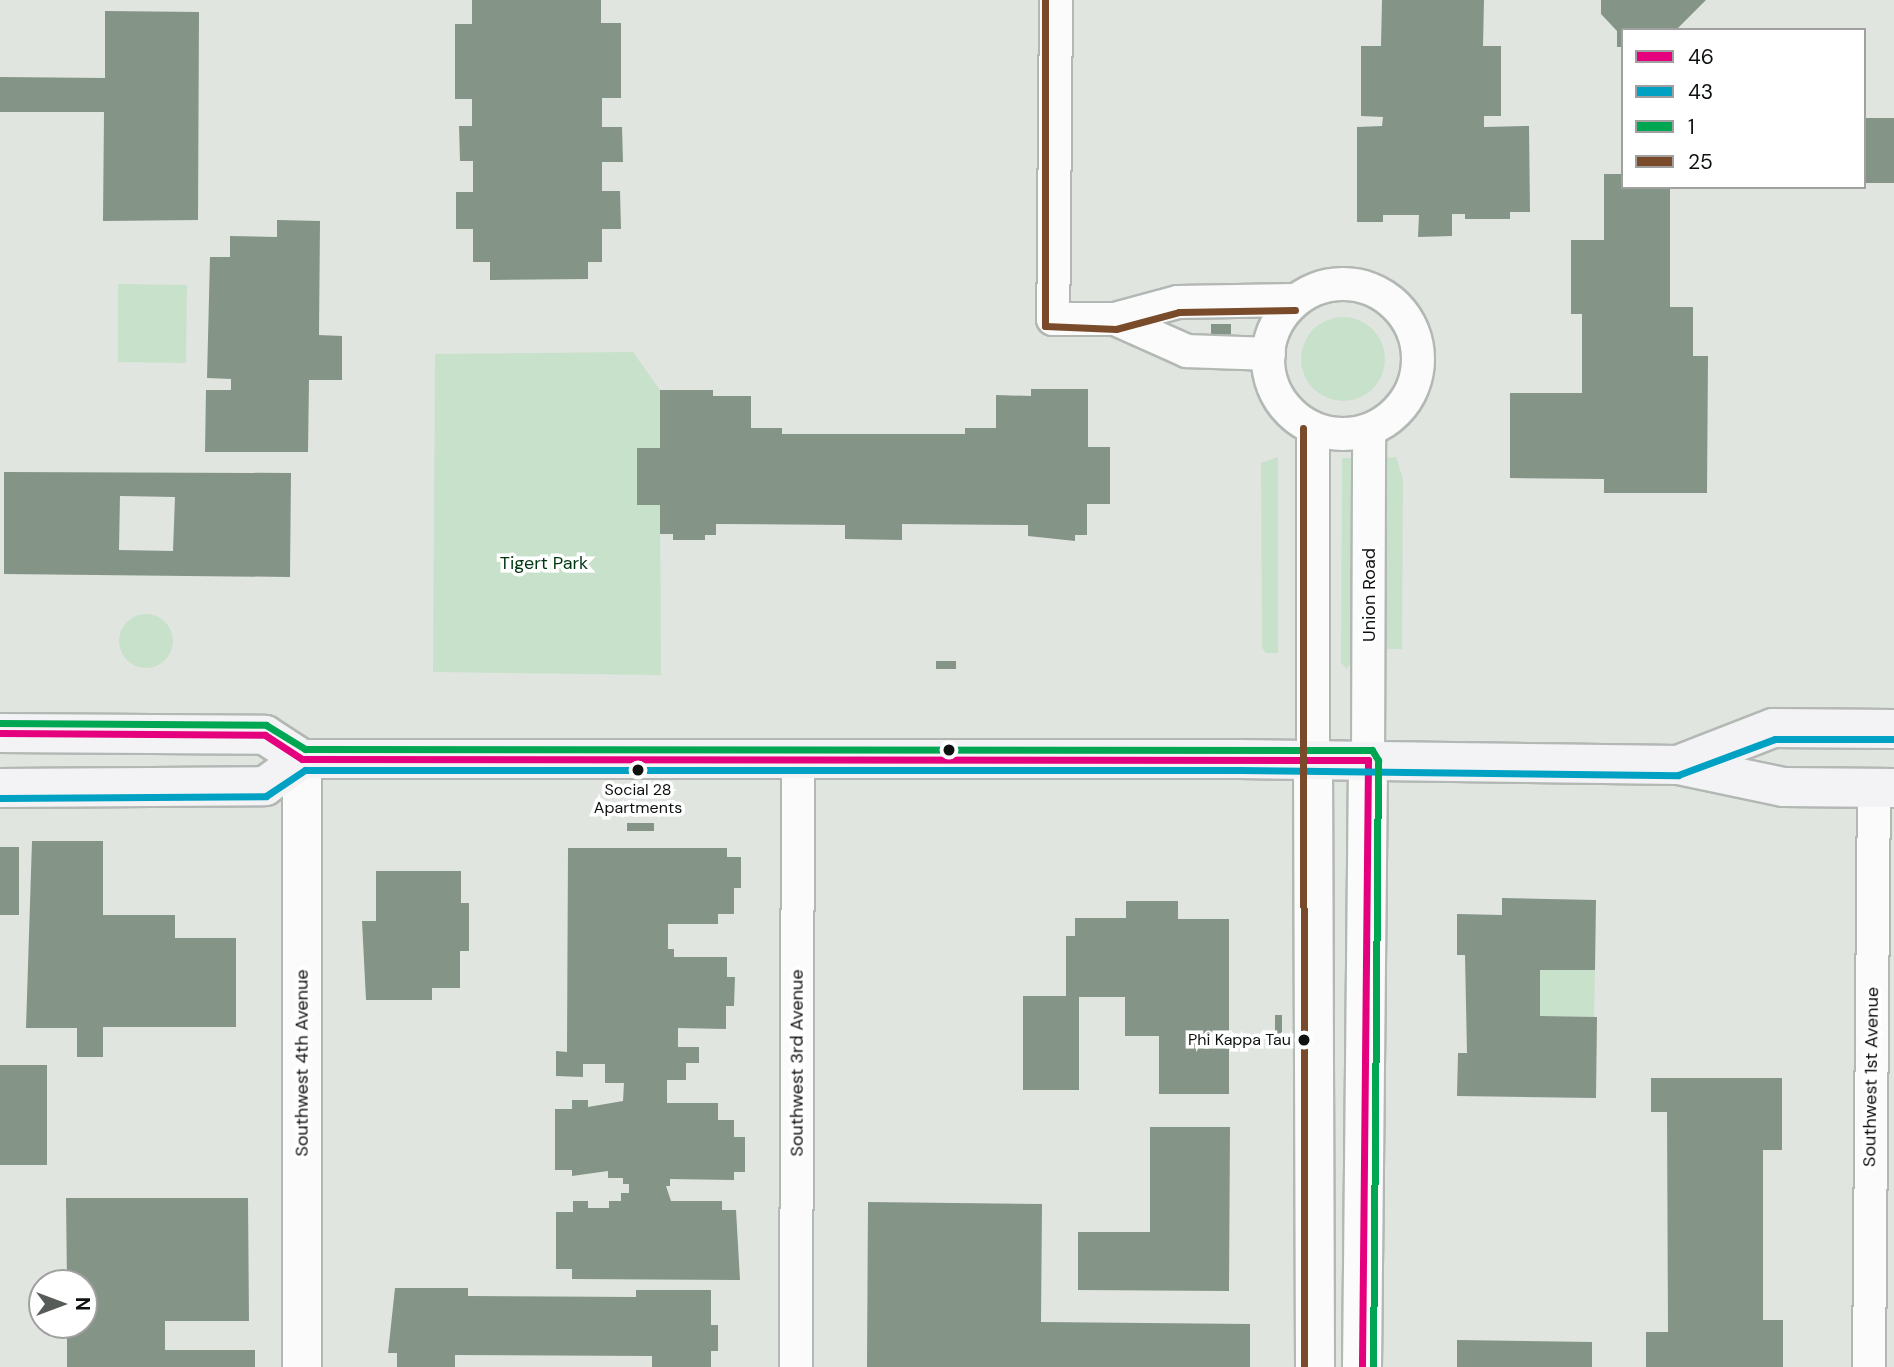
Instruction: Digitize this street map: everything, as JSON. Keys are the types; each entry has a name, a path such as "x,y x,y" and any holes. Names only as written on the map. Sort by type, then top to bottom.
{"main road":[{"path":"1678,765 1773,728 1894,729"},
{"path":"0,733 265,735 302,759 1368,760 1678,765 1783,787 1884,787"},
{"path":"0,788 265,786 302,759"}],"street":[{"path":"1056,0 1053,319 1115,319 1178,302 1295,300 1324,286 1363,286 1396,306 1408,322 1415,340 1415,379 1395,413 1369,430 1342,434 1313,428 1289,412 1278,396 1269,354 1278,321 1295,300"},
{"path":"1115,319 1187,351 1269,354"},
{"path":"1313,428 1315,1367"},
{"name":"Union Road","path":"1368,760 1369,430"},
{"name":"Southwest 3rd Avenue","path":"796,1367 798,758"},
{"name":"Southwest 4th Avenue","path":"302,759 302,1367"},
{"path":"1362,1367 1368,760"},
{"name":"Southwest 1st Avenue","path":"1869,1367 1884,787"}],"green space":[{"path":"118,284 187,285 186,363 118,362"},
{"path":"1343,317 1359,320 1373,329 1382,343 1385,359 1382,375 1373,389 1359,398 1343,401 1327,398 1313,389 1304,375 1301,359 1304,343 1313,329 1327,320"},
{"name":"Tigert Park","path":"633,352 660,390 660,448 637,448 637,504 660,505 661,675 433,672 435,354"},
{"path":"1278,457 1278,653 1266,653 1262,648 1261,463"},
{"path":"1396,457 1403,479 1402,649 1385,649 1384,458"},
{"path":"1342,458 1351,458 1351,662 1347,669 1341,663"},
{"path":"146,614 165,622 173,641 165,660 146,668 127,660 119,641 127,622"},
{"path":"1540,970 1595,970 1594,1017 1540,1016"}],"building":[{"path":"472,0 601,0 601,23 621,23 621,98 602,98 602,127 622,127 623,162 602,162 602,191 620,191 621,229 602,229 602,262 588,262 588,279 490,280 490,262 473,262 473,229 456,229 456,192 473,192 473,161 460,161 459,126 472,126 472,99 455,99 455,24 472,24"},
{"path":"1382,0 1484,0 1483,46 1501,46 1501,116 1484,116 1484,127 1529,126 1530,212 1510,212 1510,219 1465,219 1465,214 1452,214 1452,236 1418,237 1419,215 1383,215 1383,222 1357,222 1357,127 1382,126 1383,117 1361,116 1361,46 1381,46"},
{"path":"1601,0 1706,0 1678,28 1621,28 1621,47 1617,47 1617,31 1601,14"},
{"path":"105,11 199,12 198,220 103,221 104,112 0,112 0,77 105,78"},
{"path":"1866,118 1894,118 1894,183 1866,183"},
{"path":"1604,174 1621,174 1621,189 1670,189 1670,307 1693,307 1693,356 1708,356 1707,493 1604,493 1604,479 1510,478 1510,393 1582,393 1582,314 1571,314 1571,240 1604,240"},
{"path":"277,220 320,221 319,335 342,336 342,380 309,380 308,452 205,452 206,390 231,390 231,379 207,378 210,257 230,257 230,236 277,237"},
{"path":"1211,324 1231,324 1231,345 1211,345"},
{"path":"1031,389 1088,389 1088,447 1110,447 1110,504 1087,504 1087,535 1075,535 1075,541 1028,536 1028,525 902,524 902,540 845,539 845,525 716,524 716,535 705,535 705,540 673,540 673,534 660,534 660,505 637,505 637,448 660,448 660,390 713,390 713,396 751,396 751,428 782,428 782,434 965,434 965,428 996,428 996,395 1031,396"},
{"path":"4,472 291,473 290,577 4,574","holes":["120,496 175,497 173,551 119,550"]},
{"path":"936,661 956,661 956,669 936,669"},
{"path":"627,823 654,823 654,831 627,831"},
{"path":"32,841 103,841 103,915 175,915 175,938 236,938 236,1027 103,1027 103,1057 77,1057 77,1028 26,1028"},
{"path":"0,847 19,847 19,915 0,915"},
{"path":"568,848 727,848 727,857 741,857 741,888 734,888 734,914 718,914 718,924 668,924 668,949 674,949 674,957 727,957 727,977 735,977 734,1006 726,1006 726,1029 678,1028 678,1047 699,1047 699,1063 686,1063 686,1080 667,1080 667,1103 718,1103 718,1120 734,1120 734,1137 745,1137 745,1172 734,1172 734,1180 670,1179 670,1186 666,1186 671,1201 722,1201 722,1210 736,1210 740,1280 572,1279 572,1269 556,1269 556,1212 573,1212 573,1201 588,1201 588,1208 609,1208 609,1201 621,1201 621,1193 629,1193 629,1184 623,1184 623,1178 608,1178 608,1171 572,1176 572,1170 555,1170 555,1109 572,1109 572,1100 588,1100 588,1107 623,1101 624,1083 605,1083 605,1064 583,1064 583,1077 556,1076 556,1051 567,1052"},
{"path":"376,871 461,871 461,903 469,903 469,951 460,951 460,988 432,988 432,1000 366,1000 362,921 376,921"},
{"path":"1502,898 1596,900 1595,970 1540,970 1540,1016 1597,1017 1596,1098 1457,1096 1458,1053 1467,1053 1465,955 1457,955 1457,914 1502,915"},
{"path":"1126,901 1178,901 1178,919 1229,919 1229,1094 1159,1094 1159,1036 1125,1036 1125,997 1079,997 1079,1090 1023,1090 1023,996 1066,996 1066,936 1075,936 1075,918 1126,918"},
{"path":"1275,1015 1282,1015 1282,1036 1275,1036"},
{"path":"0,1065 47,1065 47,1165 0,1165"},
{"path":"1651,1078 1782,1078 1782,1150 1763,1150 1763,1320 1783,1320 1783,1367 1646,1367 1646,1332 1668,1332 1667,1112 1651,1112"},
{"path":"1150,1127 1230,1127 1229,1291 1078,1290 1078,1232 1150,1232"},
{"path":"66,1198 248,1198 249,1321 165,1321 165,1350 255,1350 255,1367 67,1367 67,1339 98,1339 98,1269 67,1269"},
{"path":"868,1202 1042,1204 1041,1322 1250,1324 1250,1367 867,1367"},
{"path":"395,1288 468,1288 468,1296 636,1297 636,1290 711,1290 711,1325 718,1325 718,1351 711,1351 711,1367 652,1367 652,1356 455,1355 455,1367 397,1367 397,1353 388,1353"},
{"path":"1457,1340 1592,1342 1592,1367 1457,1367"}],"transit line":[{"name":"25","path":"1045,0 1045,326 1116,329 1179,312 1295,310"},
{"name":"25","path":"1303,428 1304,1367"},
{"name":"1","path":"0,723 266,725 305,749 1372,750 1378,760 1373,1367"},
{"name":"46","path":"0,733 265,735 302,759 1368,760 1362,1367"},
{"name":"43","path":"0,798 266,796 305,770 1240,770 1678,775 1775,739 1894,739"}],"place":[{"name":"Social 28 Apartments","path":"638,770"},
{"name":"Phi Kappa Tau","path":"1304,1040"}]}
